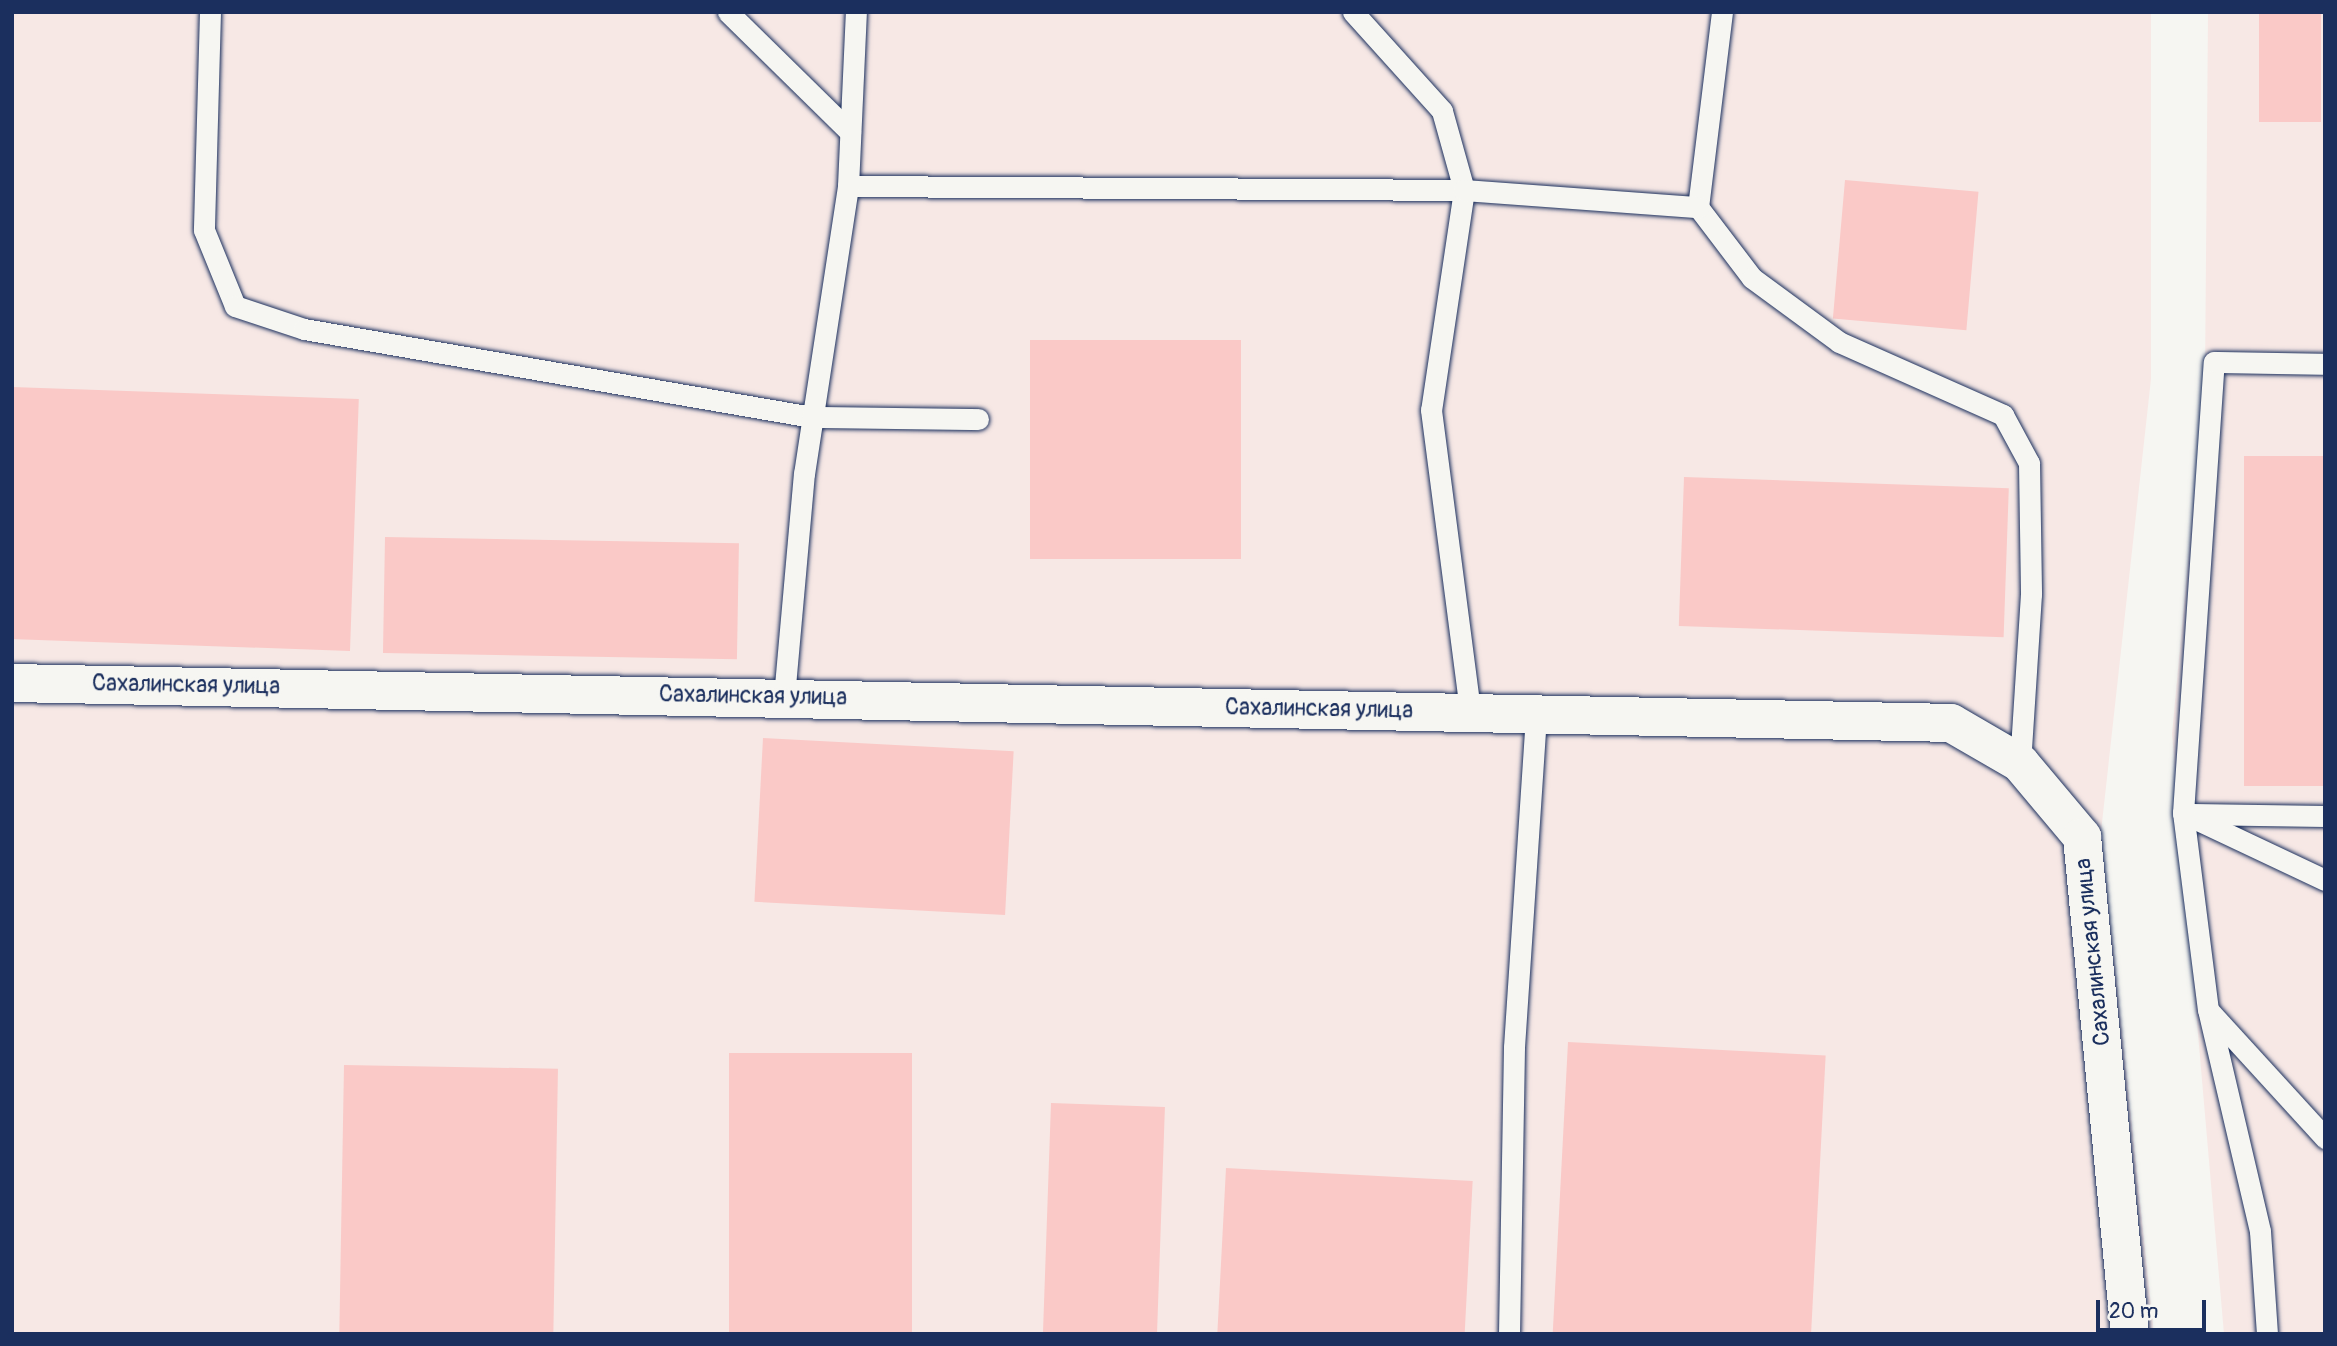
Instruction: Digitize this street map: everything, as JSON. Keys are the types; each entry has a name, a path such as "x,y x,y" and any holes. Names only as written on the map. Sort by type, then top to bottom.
{"street":[{"name":"Сахалинская улица","path":"12,683 1951,723 2020,762 2082,837 2130,1334"}],"lane":[{"path":"211,12 204,230 235,306 304,329 812,417 978,419"},
{"path":"728,12 850,132"},
{"path":"784,697 812,417 848,186 856,12"},
{"path":"1353,12 1442,111 1464,190 1431,410 1470,712"},
{"path":"1723,12 1698,207 1752,278 1839,342 2003,415 2029,463 2031,594 2020,762"},
{"path":"848,186 1464,190 1698,207"},
{"path":"2267,1334 2260,1231 2208,1010 2183,813 2214,362 2325,364"},
{"path":"1509,1334 1514,1047 1536,713"},
{"path":"2183,813 2325,816"},
{"path":"2183,813 2325,880"},
{"path":"2208,1010 2325,1138"}],"shaded area":[{"path":"12,12 2151,12 2151,379 2101,832 2154,1334 12,1334"},
{"path":"2208,12 2325,12 2325,1334 2224,1334 2172,734 2205,379"}],"building":[{"path":"2259,12 2321,12 2321,122 2259,122"},
{"path":"1845,180 1978,192 1966,330 1833,318"},
{"path":"1030,340 1241,340 1241,559 1030,559"},
{"path":"12,387 359,399 350,651 12,639"},
{"path":"2244,456 2325,456 2325,786 2244,786"},
{"path":"1684,477 2009,488 2004,637 1679,626"},
{"path":"385,537 739,543 737,659 383,653"},
{"path":"763,738 1014,751 1005,915 754,902"},
{"path":"1568,1042 1826,1056 1811,1334 1553,1334"},
{"path":"729,1053 912,1053 912,1334 729,1334"},
{"path":"344,1065 558,1069 553,1334 339,1334"},
{"path":"1051,1103 1165,1107 1157,1334 1043,1334"},
{"path":"1226,1168 1473,1181 1465,1334 1217,1334"}]}
